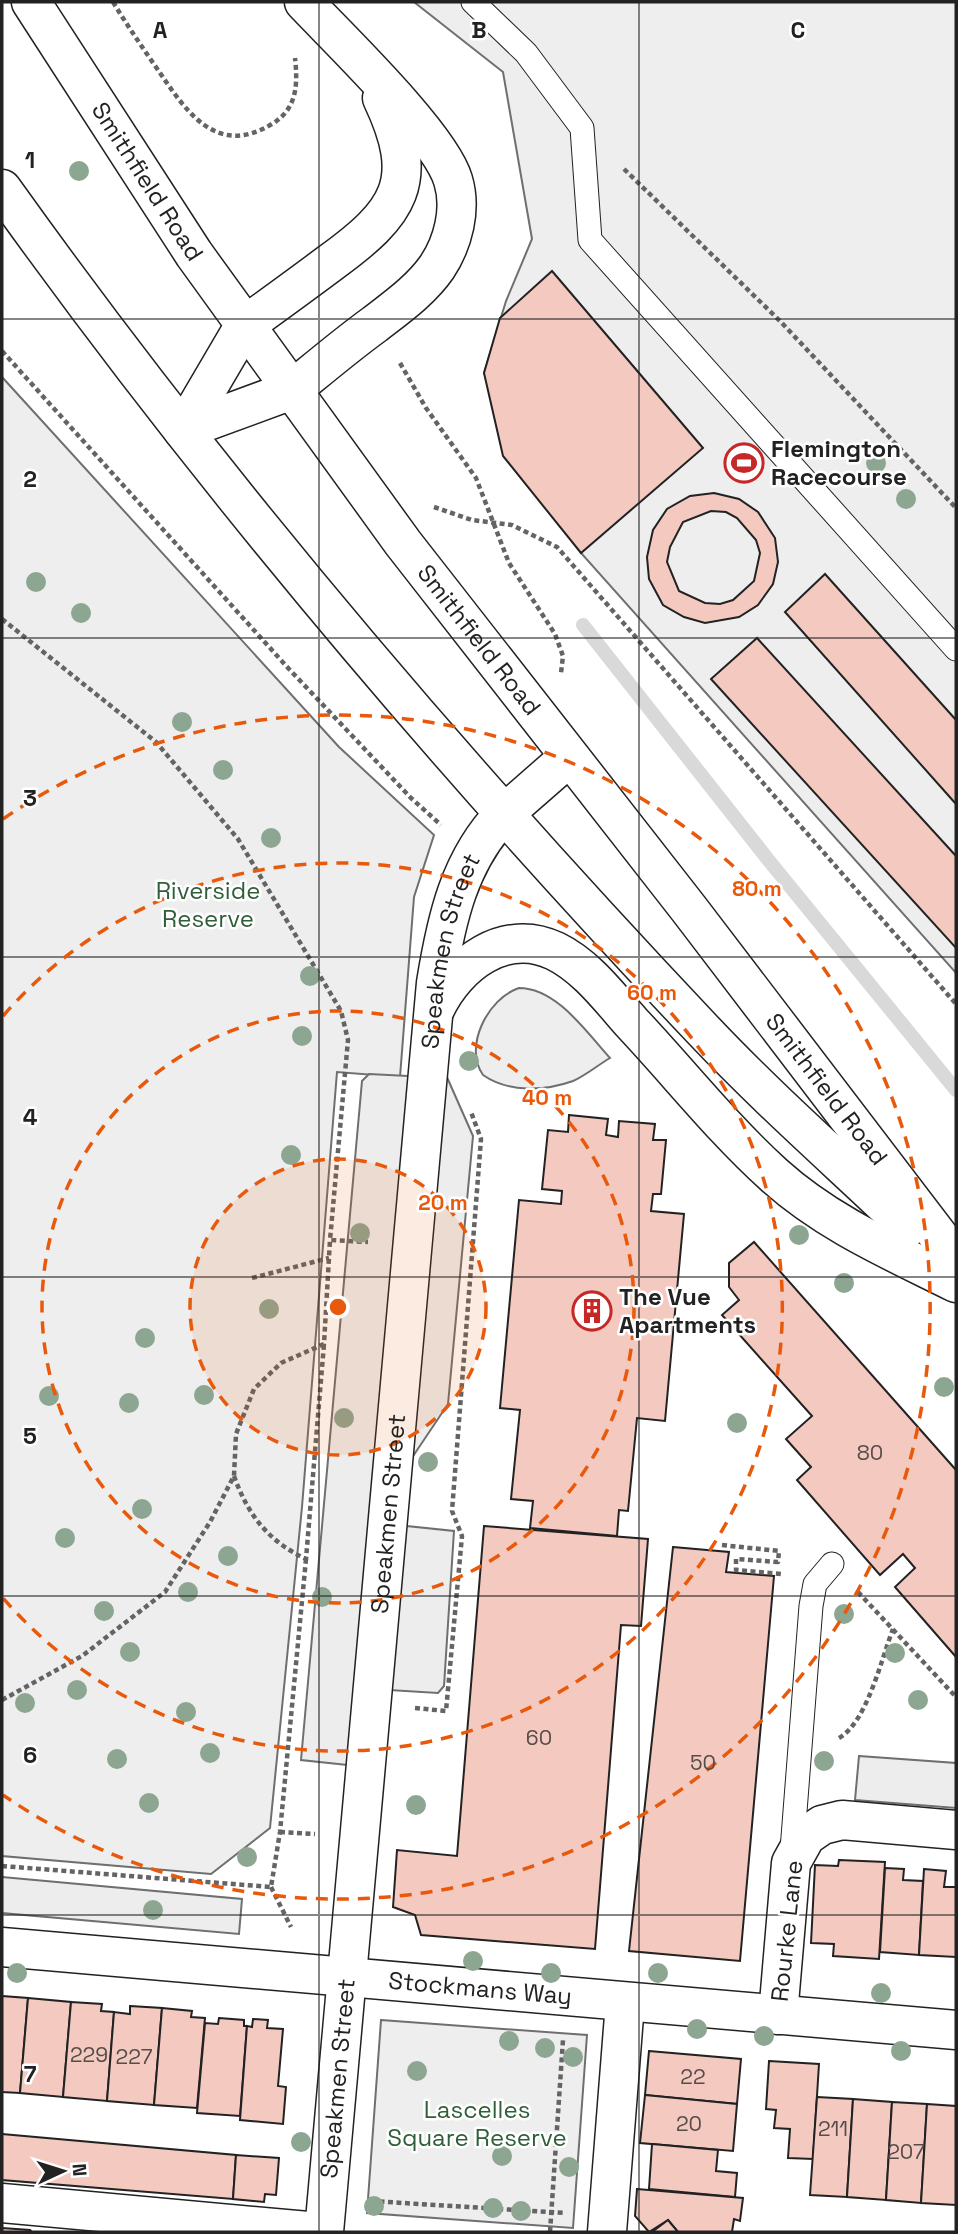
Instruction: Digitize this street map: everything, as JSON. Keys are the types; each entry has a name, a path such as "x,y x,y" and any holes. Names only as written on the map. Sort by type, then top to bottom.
{"main road":[{"name":"Smithfield Road","path":"31,2 194,254 374,503 956,1259"},
{"path":"183,430 292,390 409,297 437,267 449,243 457,198 451,174 434,148 304,2"},
{"path":"183,430 244,326 373,232 386,216 398,191 400,155 388,111 375,85 342,42"},
{"name":"Smithfield Road","path":"2,189 183,430 505,813 705,1032 956,1274"},
{"name":"Speakmen Street","path":"323,2221 348,1978 411,1244 442,948 470,859 505,813 568,758"},
{"path":"433,1014 452,982 490,951 504,944 522,942 556,951 594,981 754,1156 807,1204 834,1221 956,1283"},
{"name":"Rourke Lane","path":"778,2015 790,1871 800,1842 816,1828 835,1821 956,1830"},
{"name":"Stockmans Way","path":"2,1947 956,2030"},
{"path":"607,2232 625,2003"},
{"path":"2,2203 72,2221 323,2221"}],"lane":[{"path":"473,2 526,53 582,128 590,240 956,649"},
{"path":"790,1871 813,1594 815,1584 832,1564"}],"path":[{"path":"113,2 187,113 213,132 235,137 263,130 282,118 292,105 298,82 295,58 289,49"},
{"path":"582,128 780,321 956,508"},
{"path":"374,324 426,408 476,478 492,521"},
{"path":"2,351 289,669 411,798 439,822 470,859"},
{"path":"374,503 424,505 472,520 512,525 557,547 956,1004"},
{"path":"2,619 164,751 238,839 341,1011 348,1040 306,1559 281,1832 271,1887 2,1866"},
{"path":"411,1708 446,1711 462,1536 452,1511 481,1139 469,1105"},
{"path":"330,1240 411,1244"},
{"path":"251,1278 329,1258"},
{"path":"306,1559 285,1549 262,1529 246,1507 234,1476 236,1434 254,1389 281,1363 324,1344"},
{"path":"2,1700 82,1656 165,1592 210,1522 234,1476"},
{"path":"799,1754 835,1740 851,1730 860,1715 892,1629 956,1697"},
{"path":"550,2232 566,1998"},
{"path":"323,2221 551,2212"}],"green space":[{"name":"Flemington Racecourse","path":"414,2 956,2 956,973 581,553 484,373 506,301 532,239 503,72"},
{"name":"Riverside Reserve","path":"2,377 339,747 434,835 414,897 400,1077 337,1072 302,1507 270,1828 211,1874 2,1856"},
{"path":"519,988 546,995 558,1004 610,1058 578,1079 551,1087 527,1089 504,1085 483,1075 476,1051 482,1025 497,1002"},
{"name":"Lascelles Square Reserve","path":"381,2020 587,2035 573,2228 367,2213"}],"shaded area":[{"path":"431,1041 473,1136 448,1404 391,1489 388,1524 454,1531 444,1686 438,1693 373,1689 366,1767 301,1760 362,1081 369,1074 427,1077"},
{"path":"859,1756 956,1763 956,1808 855,1800"},
{"path":"2,1877 242,1899 239,1934 2,1913"}],"building":[{"path":"552,271 703,448 581,553 503,456 484,373 500,318"},
{"path":"714,493 739,499 758,512 775,538 778,562 773,584 758,605 739,617 705,623 684,617 663,605 649,579 647,557 653,530 667,509 690,496","holes":["711,511 726,512 737,518 756,540 760,553 754,581 733,600 720,604 705,603 679,591 667,562 670,547 683,522"]},
{"path":"825,574 956,720 956,804 785,612"},
{"path":"757,638 956,856 956,948 711,679"},
{"name":"The Vue Apartments","path":"569,1115 608,1119 606,1135 618,1137 619,1121 655,1124 653,1140 666,1140 661,1194 653,1194 651,1211 684,1214 665,1421 637,1418 628,1511 619,1510 617,1536 530,1528 533,1501 511,1499 520,1410 500,1408 519,1200 561,1204 562,1191 542,1189 548,1130 568,1132"},
{"path":"754,1242 956,1470 956,1657 895,1587 915,1568 903,1554 880,1575 797,1480 811,1467 786,1439 812,1416 722,1315 739,1300 729,1287 729,1263"},
{"path":"484,1526 648,1539 641,1626 621,1625 595,1949 421,1935 415,1915 393,1907 397,1850 457,1856"},
{"path":"673,1547 729,1552 726,1572 774,1576 740,1961 629,1951"},
{"path":"839,1860 885,1862 879,1959 833,1956 834,1944 811,1943 815,1865 838,1866"},
{"path":"885,1868 904,1869 903,1880 923,1881 919,1955 880,1952"},
{"path":"924,1869 946,1871 944,1887 956,1887 956,1957 919,1955"},
{"path":"2,1996 28,1998 20,2093 2,2092"},
{"path":"28,1998 71,2002 63,2097 20,2093"},
{"path":"71,2002 102,2004 101,2011 114,2012 107,2101 63,2097"},
{"path":"130,2006 162,2008 154,2105 107,2101 114,2012 130,2014"},
{"path":"162,2008 192,2011 191,2017 205,2018 197,2108 154,2105"},
{"path":"219,2018 244,2020 244,2026 247,2026 240,2116 197,2113 205,2023 218,2024"},
{"path":"253,2019 268,2020 267,2028 283,2029 278,2086 286,2087 283,2124 240,2120 247,2026 252,2027"},
{"path":"649,2051 741,2059 737,2104 645,2095"},
{"path":"769,2061 819,2064 813,2159 788,2158 790,2129 774,2128 776,2110 766,2109"},
{"path":"645,2095 737,2104 733,2151 640,2143"},
{"path":"817,2097 853,2099 847,2197 810,2195"},
{"path":"853,2099 892,2102 886,2200 847,2197"},
{"path":"892,2102 927,2104 921,2203 886,2200"},
{"path":"927,2104 956,2106 956,2205 921,2203"},
{"path":"2,2134 236,2155 233,2199 2,2180"},
{"path":"652,2144 718,2150 716,2171 737,2173 735,2197 649,2189"},
{"path":"236,2155 279,2158 276,2195 265,2194 264,2202 233,2199"},
{"path":"637,2189 743,2198 740,2221 734,2219 732,2232 678,2232 668,2220 649,2232 635,2216"},
{"path":"668,2220 678,2232 652,2232"},
{"path":"2,2228 30,2230 32,2232 2,2232"}],"waterway":[{"path":"583,625 770,862 956,1090"}],"place":[{"name":"Flemington Racecourse","path":"744,463"},
{"name":"The Vue Apartments","path":"592,1311"}]}
